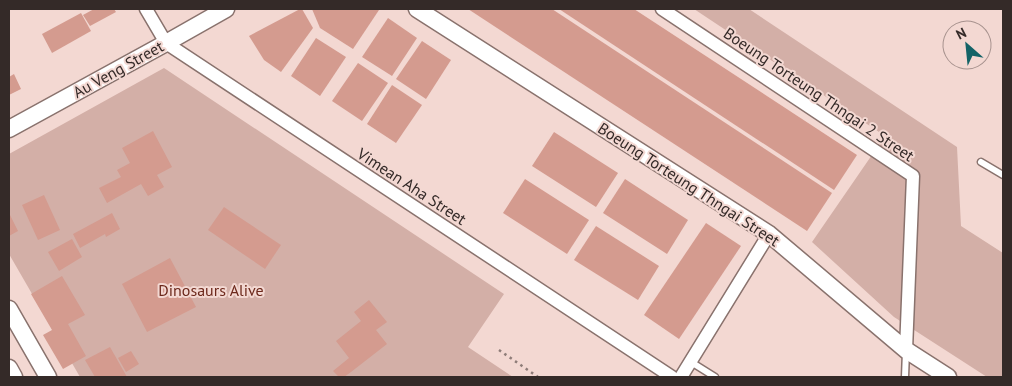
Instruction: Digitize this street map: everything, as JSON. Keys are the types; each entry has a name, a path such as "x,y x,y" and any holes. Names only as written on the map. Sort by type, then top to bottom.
{"street":[{"name":"Vimean Aha Street","path":"146,9 166,43 672,377"},
{"name":"Au Veng Street","path":"9,129 226,9"},
{"name":"Boeung Torteung Thngai Street","path":"417,9 769,234 906,350 948,377"},
{"name":"Boeung Torteung Thngai 2 Street","path":"662,9 913,176 906,350"},
{"path":"681,377 769,234"},
{"path":"9,309 48,377"},
{"path":"9,368 14,377"}],"lane":[{"path":"981,162 1003,175"},
{"path":"905,377 906,350"},
{"path":"691,362 715,377"}],"path":[{"path":"499,350 538,377"}],"green space":[{"path":"694,9 749,9 957,147 961,226 1003,253 1003,377 987,377 894,317 812,242 885,136"},
{"name":"Dinosaurs Alive","path":"164,68 504,294 468,347 513,377 80,377 9,254 9,154"}],"building":[{"path":"94,9 114,9 116,12 90,26 83,15"},
{"path":"302,9 313,28 281,72 264,60 249,36"},
{"path":"312,9 379,10 353,49 320,28"},
{"path":"468,9 552,9 832,193 807,231"},
{"path":"559,9 634,9 857,155 834,190"},
{"path":"81,13 91,31 52,53 42,34"},
{"path":"388,18 417,38 392,76 362,57"},
{"path":"316,38 346,57 320,96 291,76"},
{"path":"422,41 451,60 426,99 396,79"},
{"path":"358,63 388,83 362,121 332,101"},
{"path":"14,74 21,89 9,95 9,77"},
{"path":"392,85 422,105 396,143 367,124"},
{"path":"153,131 172,167 157,175 164,187 148,196 141,184 107,203 99,188 121,177 117,170 130,163 122,148"},
{"path":"554,132 618,173 596,207 532,166"},
{"path":"525,179 589,220 567,254 503,213"},
{"path":"625,179 688,220 667,254 603,213"},
{"path":"44,195 60,230 38,240 22,205"},
{"path":"224,207 281,245 265,269 208,230"},
{"path":"9,213 18,231 9,236"},
{"path":"112,213 120,229 106,237 105,234 80,248 73,234"},
{"path":"706,223 741,246 679,339 644,315"},
{"path":"596,226 659,266 638,300 574,260"},
{"path":"72,239 82,257 59,271 48,252"},
{"path":"170,258 196,307 147,332 122,284"},
{"path":"62,276 85,315 68,324 86,356 63,369 43,335 52,330 31,294"},
{"path":"369,300 387,322 376,330 387,344 344,377 339,377 333,371 349,358 336,341 361,321 354,312"},
{"path":"110,347 127,377 95,377 85,360"},
{"path":"131,351 139,364 126,372 118,358"}]}
